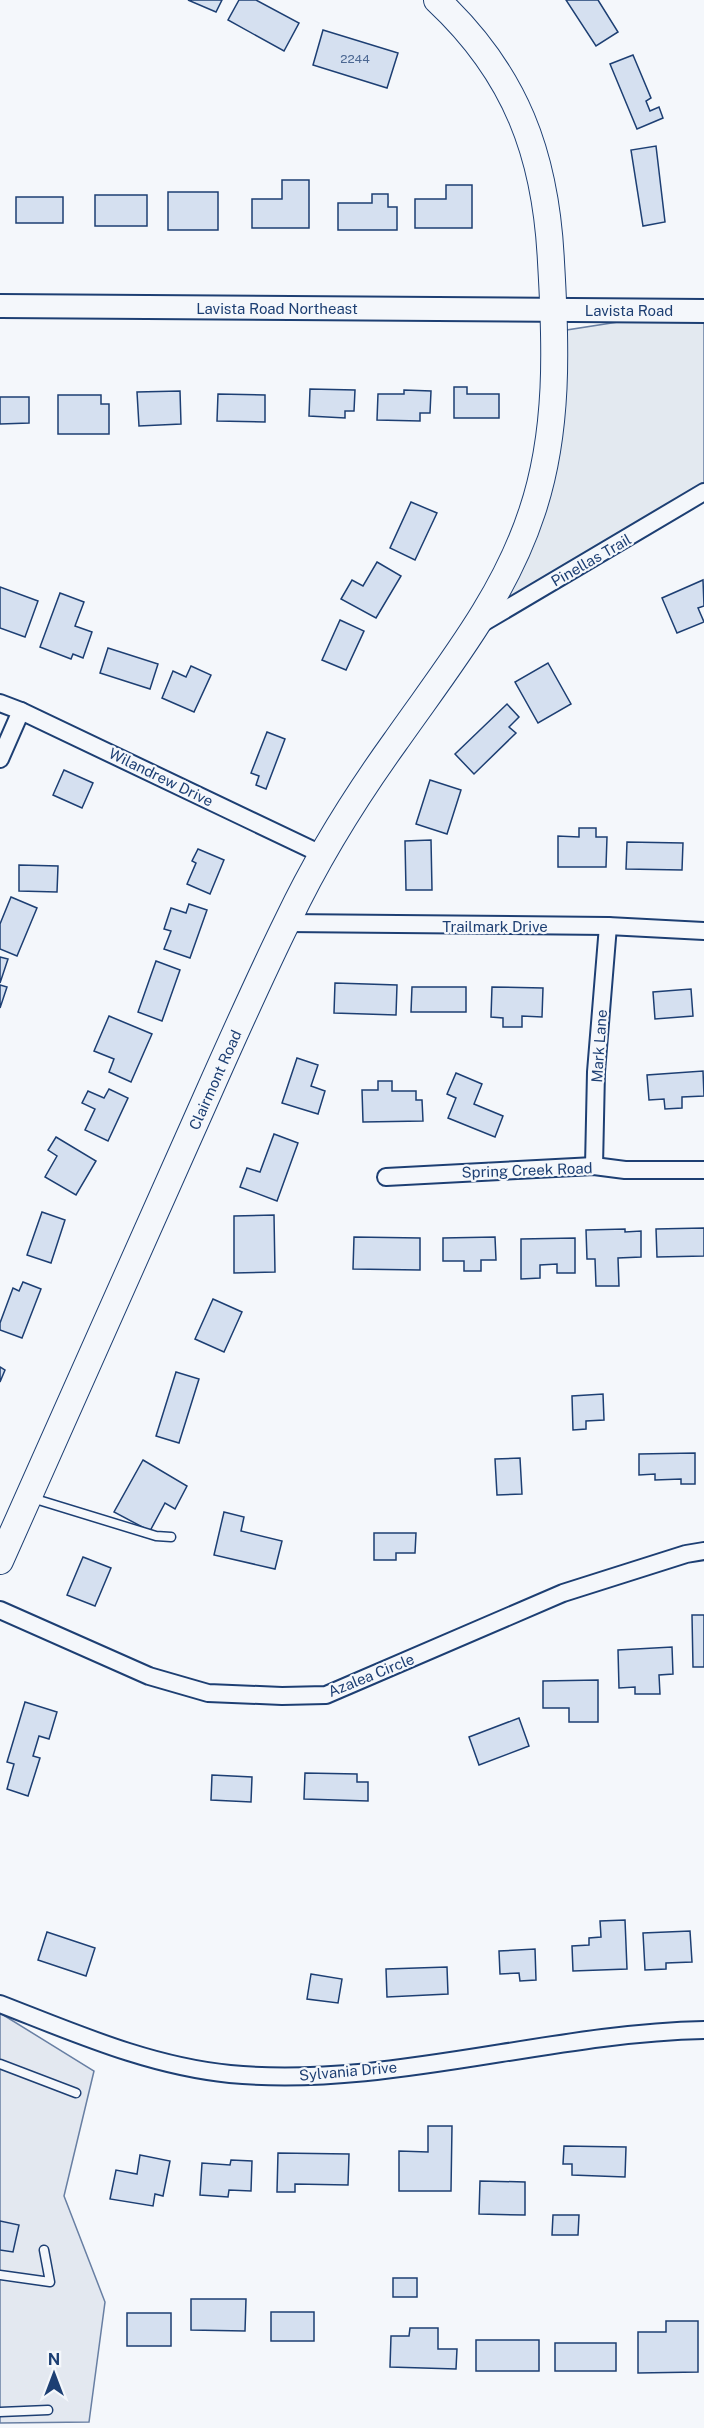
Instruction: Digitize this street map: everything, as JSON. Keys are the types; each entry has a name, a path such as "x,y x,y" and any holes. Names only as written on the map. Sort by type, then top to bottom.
{"main road":[{"name":"Clairmont Road","path":"0,1561 286,923 321,854 360,792 477,626 517,552 533,511 545,465 553,402 554,310 547,212 537,162 523,120 503,80 486,54 437,0"},
{"name":"Lavista Road Northeast","path":"0,306 554,310"},
{"name":"Lavista Road","path":"554,310 704,311"}],"street":[{"name":"Pinellas Trail","path":"477,626 704,492"},
{"name":"Wilandrew Drive","path":"0,703 321,854"},
{"path":"0,759 21,711"},
{"name":"Trailmark Drive","path":"286,923 608,926 704,931"},
{"name":"Mark Lane","path":"594,1166 596,1072 608,926"},
{"name":"Spring Creek Road","path":"386,1176 594,1166 626,1170 704,1170"},
{"name":"Azalea Circle","path":"0,1610 149,1676 208,1693 326,1695 563,1593 686,1554 704,1551"},
{"name":"Sylvania Drive","path":"0,2004 108,2046 176,2065 242,2074 289,2076 363,2072 652,2031 704,2030"}],"lane":[{"path":"29,1497 156,1536 171,1538"},
{"path":"0,2064 76,2093"},
{"path":"0,2275 50,2282 44,2250"},
{"path":"0,2412 48,2410"}],"shaded area":[{"path":"695,310 704,311 704,492 504,603 549,442 554,332"},
{"path":"0,2013 94,2071 64,2196 105,2302 89,2422 0,2423"}],"building":[{"path":"188,0 222,0 216,12"},
{"path":"239,0 256,0 299,23 284,51 228,20"},
{"path":"566,0 598,0 618,32 596,46"},
{"path":"323,30 398,53 387,88 313,65"},
{"path":"633,55 651,98 646,101 650,111 659,107 663,118 637,129 610,64"},
{"path":"656,146 665,222 643,226 631,150"},
{"path":"282,180 309,180 309,228 252,228 252,199 282,199"},
{"path":"446,185 472,185 472,228 415,228 415,199 446,199"},
{"path":"168,192 218,192 218,230 168,230"},
{"path":"372,194 388,194 388,207 397,207 397,230 338,230 338,203 372,203"},
{"path":"95,195 147,195 147,226 95,226"},
{"path":"16,197 63,197 63,223 16,223"},
{"path":"454,387 467,387 467,394 499,394 499,418 454,418"},
{"path":"310,389 355,390 354,411 345,411 345,418 309,416"},
{"path":"404,390 431,391 430,413 420,413 420,421 377,420 378,394 404,394"},
{"path":"180,391 181,424 139,426 137,392"},
{"path":"218,394 265,395 265,422 217,421"},
{"path":"58,395 101,395 101,404 109,404 109,434 58,434"},
{"path":"0,397 29,397 29,423 0,424"},
{"path":"411,502 437,513 415,560 390,548"},
{"path":"377,562 401,576 376,618 341,599 352,580 363,586"},
{"path":"703,580 704,606 698,608 704,622 677,633 662,598"},
{"path":"0,587 38,601 25,637 0,628"},
{"path":"60,593 84,602 75,626 92,632 83,658 73,654 71,659 40,647"},
{"path":"340,620 364,631 346,670 322,660"},
{"path":"108,648 158,664 150,689 100,673"},
{"path":"548,663 571,704 538,723 515,682"},
{"path":"191,666 211,675 194,712 162,698 173,671 186,677"},
{"path":"507,704 519,717 509,727 516,733 474,774 455,754"},
{"path":"267,732 285,739 266,789 256,785 259,776 251,773"},
{"path":"64,770 93,783 82,808 53,795"},
{"path":"430,780 461,790 447,834 416,824"},
{"path":"579,828 596,828 596,837 607,837 606,867 558,867 558,836 579,837"},
{"path":"431,840 432,890 406,890 405,841"},
{"path":"627,842 683,843 682,870 626,869"},
{"path":"198,849 224,860 210,894 187,884 196,863 192,861"},
{"path":"19,865 58,866 57,892 19,891"},
{"path":"11,897 37,908 17,956 0,949 0,924"},
{"path":"189,904 207,910 190,958 164,949 171,931 164,929 171,908 186,913"},
{"path":"0,957 8,959 0,983"},
{"path":"156,961 180,970 162,1021 138,1012"},
{"path":"335,983 397,985 396,1015 334,1013"},
{"path":"0,985 7,987 0,1008"},
{"path":"412,987 466,987 466,1012 411,1012"},
{"path":"492,987 543,988 542,1017 522,1016 522,1027 503,1027 503,1018 491,1017"},
{"path":"691,989 693,1016 655,1019 653,992"},
{"path":"109,1016 152,1034 131,1082 109,1072 114,1059 94,1051"},
{"path":"297,1058 318,1065 311,1086 325,1091 318,1114 282,1103"},
{"path":"703,1071 704,1096 682,1097 682,1108 665,1109 664,1099 649,1100 647,1075"},
{"path":"456,1073 482,1084 474,1104 503,1116 495,1137 448,1118 456,1098 447,1094"},
{"path":"378,1081 392,1081 392,1091 416,1091 416,1100 422,1100 423,1121 363,1122 362,1090 378,1090"},
{"path":"109,1089 128,1098 108,1141 85,1130 95,1109 82,1103 88,1091 104,1098"},
{"path":"274,1134 298,1143 277,1201 240,1187 247,1168 260,1172"},
{"path":"56,1137 96,1161 76,1195 45,1177 57,1156 48,1150"},
{"path":"42,1212 65,1220 51,1263 27,1255"},
{"path":"274,1215 275,1272 234,1273 234,1216"},
{"path":"704,1228 704,1256 657,1257 656,1229"},
{"path":"625,1229 625,1232 641,1231 641,1257 618,1258 619,1286 596,1286 595,1259 587,1259 586,1230"},
{"path":"354,1237 420,1238 420,1270 353,1269"},
{"path":"495,1237 496,1260 481,1260 481,1271 464,1271 464,1261 443,1261 443,1238"},
{"path":"575,1238 575,1273 557,1273 557,1264 540,1265 540,1278 521,1279 521,1239"},
{"path":"23,1282 41,1289 22,1338 0,1330 0,1323 13,1288 19,1291"},
{"path":"213,1299 242,1312 224,1352 195,1339"},
{"path":"0,1367 5,1370 0,1382"},
{"path":"176,1372 199,1379 179,1443 156,1436"},
{"path":"603,1394 604,1420 586,1421 586,1429 573,1430 572,1396"},
{"path":"695,1453 695,1484 681,1484 681,1479 655,1480 655,1474 639,1475 639,1454"},
{"path":"520,1458 522,1494 497,1495 495,1459"},
{"path":"143,1460 187,1486 175,1509 165,1503 150,1531 114,1512"},
{"path":"224,1512 244,1517 241,1531 282,1541 275,1569 214,1555"},
{"path":"374,1533 416,1533 415,1553 396,1553 396,1560 374,1560"},
{"path":"83,1557 111,1568 95,1606 67,1595"},
{"path":"692,1615 704,1615 704,1667 693,1667"},
{"path":"672,1647 673,1674 659,1675 660,1694 635,1694 635,1687 619,1688 618,1650"},
{"path":"598,1680 598,1722 569,1722 569,1708 543,1708 543,1681"},
{"path":"25,1702 57,1712 49,1739 39,1736 33,1756 40,1758 28,1796 7,1789 14,1764 7,1762"},
{"path":"519,1718 529,1746 479,1765 469,1737"},
{"path":"305,1773 357,1774 357,1782 368,1782 368,1801 304,1799"},
{"path":"212,1775 252,1777 251,1802 211,1800"},
{"path":"625,1920 627,1969 573,1971 572,1946 589,1945 589,1938 601,1937 600,1921"},
{"path":"690,1931 692,1962 666,1963 666,1969 645,1970 643,1933"},
{"path":"47,1932 95,1948 86,1976 38,1960"},
{"path":"535,1949 536,1980 520,1981 519,1973 500,1974 499,1951"},
{"path":"447,1967 448,1994 387,1997 386,1969"},
{"path":"311,1974 342,1979 338,2003 307,1999"},
{"path":"428,2126 452,2126 451,2191 399,2191 399,2151 428,2152"},
{"path":"564,2146 626,2147 625,2177 572,2175 572,2164 563,2164"},
{"path":"278,2153 349,2154 348,2185 295,2184 295,2192 277,2192"},
{"path":"140,2155 170,2161 163,2196 155,2194 153,2206 110,2199 116,2170 137,2174"},
{"path":"231,2160 252,2161 251,2191 229,2190 228,2197 200,2195 202,2163 230,2165"},
{"path":"480,2181 525,2182 525,2215 479,2214"},
{"path":"553,2215 579,2215 578,2235 552,2235"},
{"path":"0,2221 19,2225 13,2252 0,2250"},
{"path":"393,2278 417,2278 417,2297 393,2297"},
{"path":"191,2299 246,2299 245,2331 191,2330"},
{"path":"271,2312 314,2312 314,2341 271,2341"},
{"path":"127,2313 171,2313 171,2346 127,2346"},
{"path":"666,2321 698,2321 698,2372 638,2373 638,2332 666,2332"},
{"path":"410,2328 438,2328 438,2349 457,2349 456,2369 390,2367 391,2336 409,2336"},
{"path":"476,2340 539,2340 539,2371 476,2371"},
{"path":"555,2343 616,2343 616,2371 555,2371"}]}
